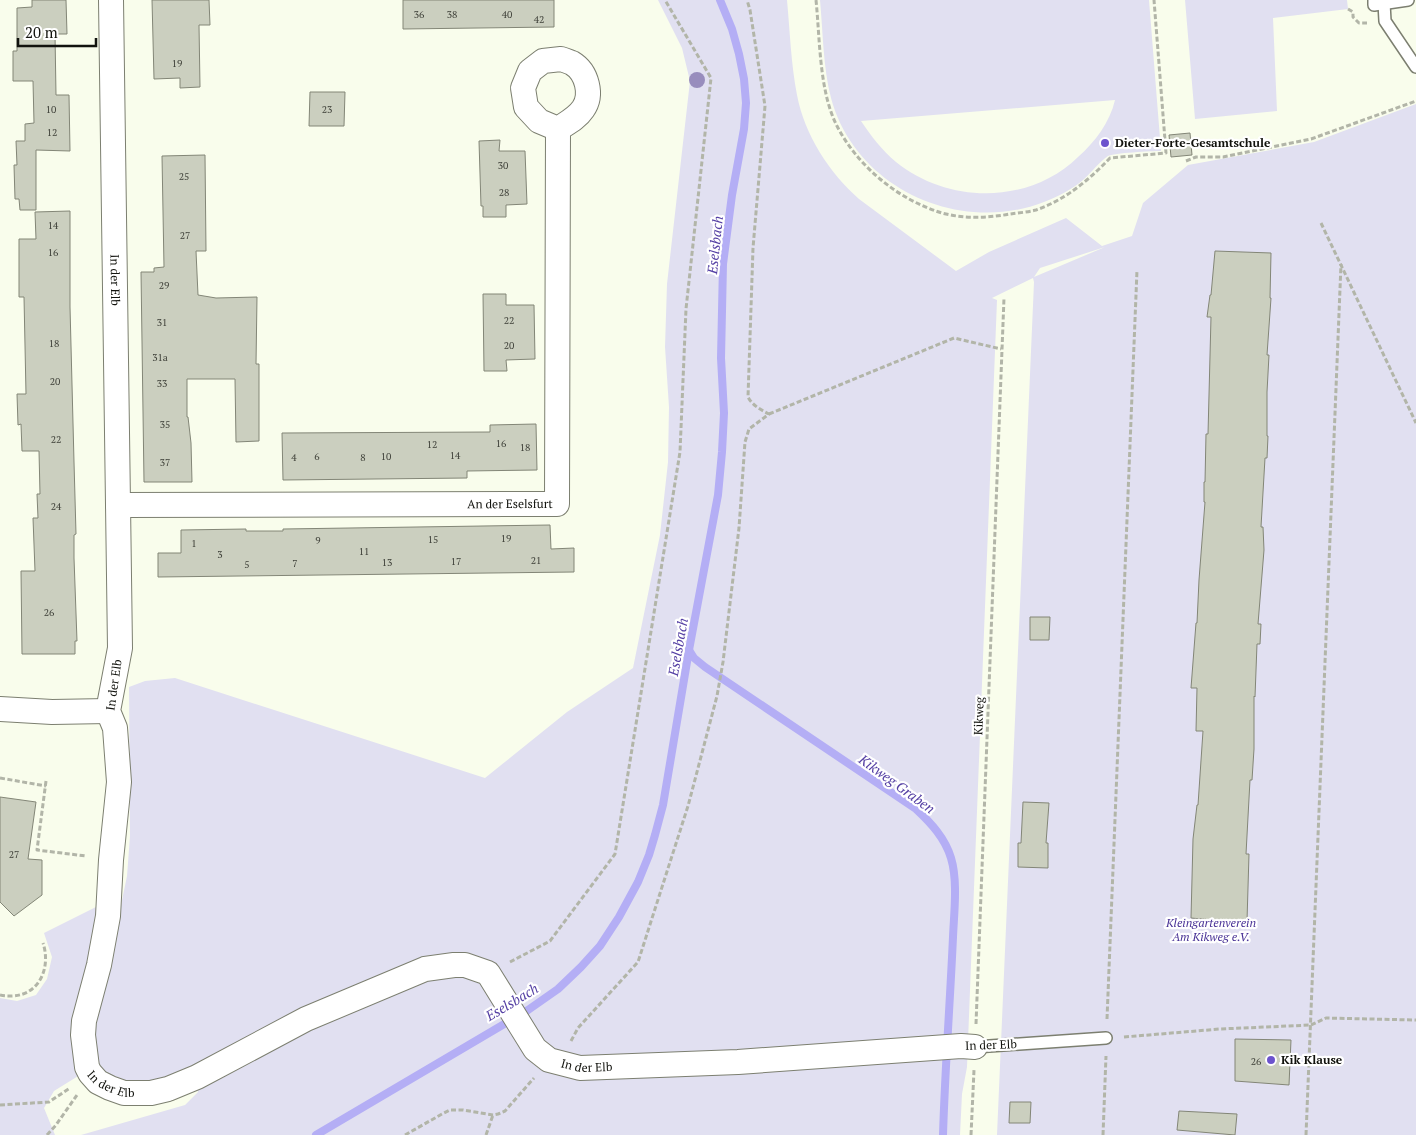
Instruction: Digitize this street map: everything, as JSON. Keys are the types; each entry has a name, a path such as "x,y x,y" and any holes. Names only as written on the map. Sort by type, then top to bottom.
{"street":[{"name":"In der Elb","path":"110,0 120,648 108,711 116,728 119,782 111,860 108,916 99,966 84,1021 84,1058 90,1074 98,1082 124,1093 151,1093 168,1089 197,1077 306,1019 424,968 454,965 464,965 494,981 535,1049 553,1062 580,1068 747,1061 958,1047"},
{"name":"An der Eselsfurt","path":"118,505 558,504 558,129"},
{"path":"0,709 52,712 108,711"}],"lane":[{"path":"1408,0 1379,2 1385,21 1416,67"},
{"name":"In der Elb","path":"958,1047 1106,1038"}],"path":[{"path":"494,981 550,941 615,854 680,452 686,309 711,78 666,0"},
{"path":"747,0 765,106 753,248 748,397 758,408 769,414"},
{"path":"816,0 826,99 837,126 850,146 886,184 920,205 944,213 992,217 1035,210 1056,202 1096,173 1110,158 1166,153 1154,0"},
{"path":"1348,9 1353,12 1353,17 1363,23"},
{"path":"1186,162 1196,157 1223,157 1311,139 1416,101"},
{"path":"1321,224 1416,423"},
{"path":"1306,1135 1341,264"},
{"path":"1103,1135 1137,270"},
{"name":"Kikweg","path":"971,1135 958,1047 1004,298"},
{"path":"405,1135 450,1110 463,1110 493,1115 506,1111 553,1062 578,1028 638,962 688,806 717,696 723,662 739,528 745,442 749,429 769,414 954,338 1001,349"},
{"path":"0,778 46,783 37,850 111,860"},
{"path":"0,996 24,994 34,987 43,976 47,964 43,943"},
{"path":"1106,1038 1220,1029 1311,1026 1326,1018 1416,1020"},
{"path":"0,1105 49,1102 90,1074"},
{"path":"47,1135 56,1125 90,1074"},
{"path":"486,1135 493,1115"}],"green space":[{"name":"Kleingartenverein Am Kikweg e.V.","path":"658,0 787,0 797,95 812,139 828,165 859,199 956,271 989,252 1066,218 1102,246 1132,236 1143,203 1188,165 1314,142 1416,104 1416,1135 997,1135 1033,278 992,298 997,300 967,1067 962,1094 960,1135 81,1135 185,1105 198,1092 195,1082 239,1062 350,1003 426,970 463,967 484,975 488,983 501,973 466,963 424,965 307,1014 194,1074 163,1085 142,1088 118,1087 103,1078 93,1065 94,1036 127,876 130,836 129,687 145,681 175,678 485,778 567,712 633,668 660,535 668,462 669,407 665,347 667,284 690,81 682,48","holes":["1105,247 1034,277 1040,268"]},
{"path":"820,0 1149,0 1161,151 1108,156 1075,187 1044,202 1011,211 978,212 946,207 915,196 887,179 862,157 844,130 828,86","holes":["1115,100 1106,124 1090,145 1058,173 1036,184 1013,191 988,193 964,192 939,186 917,176 886,153 861,121"]},
{"path":"1185,0 1347,0 1348,9 1273,18 1277,111 1195,119"},
{"path":"98,906 83,1073 54,1091 44,1108 55,1135 0,1135 0,998 17,1001 36,995 47,979 52,957 44,933"}],"building":[{"path":"32,0 66,0 67,34 55,34 56,95 69,95 70,151 36,150 36,210 20,210 19,199 15,199 14,165 17,165 16,141 25,141 25,124 34,123 33,81 13,81 13,51 17,51 17,8 32,7"},
{"path":"152,0 209,0 210,25 199,25 200,87 180,88 180,78 154,79"},
{"path":"403,0 554,0 554,27 403,29"},
{"path":"310,92 345,92 344,126 309,126"},
{"path":"1190,133 1192,155 1171,157 1169,135"},
{"path":"500,140 499,151 525,151 527,204 506,205 506,217 483,217 479,141"},
{"path":"205,155 206,251 196,251 198,295 216,298 257,297 256,364 259,364 259,441 236,442 235,379 187,379 187,417 191,443 192,482 144,482 141,272 154,272 154,268 164,267 162,156"},
{"path":"70,211 70,307 76,534 74,535 74,558 77,641 75,641 75,654 22,654 21,571 35,571 33,518 38,518 37,494 40,494 39,451 22,451 21,424 18,425 17,394 26,394 24,297 19,297 19,239 36,239 35,212"},
{"path":"1215,251 1271,253 1271,298 1267,355 1269,355 1267,392 1268,436 1261,527 1263,527 1264,550 1258,624 1261,624 1260,644 1257,644 1254,696 1254,749 1252,780 1250,780 1246,854 1249,854 1247,921 1191,918 1193,839 1198,805 1203,731 1196,731 1197,688 1191,688 1205,502 1206,434 1208,434 1211,317 1207,317"},
{"path":"483,294 506,294 506,305 534,305 535,359 506,360 507,371 484,371"},
{"path":"536,424 537,470 467,471 467,478 283,480 282,433 490,432 490,425"},
{"path":"550,525 551,549 574,548 574,572 158,577 158,553 181,553 181,530 246,529 246,531 283,531 283,529"},
{"path":"1030,617 1050,617 1049,640 1030,640"},
{"path":"0,797 36,802 28,859 42,860 42,895 14,916 0,902"},
{"path":"1023,802 1049,803 1046,843 1048,843 1048,868 1018,867 1018,843 1021,843"},
{"path":"1235,1039 1291,1040 1289,1085 1235,1081"},
{"path":"1010,1102 1031,1102 1030,1123 1009,1123"},
{"path":"1179,1111 1237,1114 1235,1135 1177,1130"}],"waterway":[{"name":"Eselsbach","path":"316,1135 528,1010 558,989 600,946 619,917 638,882 649,855 663,805 718,495 722,452 724,413 721,358 723,264 732,195 744,129 746,103 739,54 732,29 720,0"},
{"name":"Kikweg Graben","path":"689,650 694,658 705,667 916,809 932,825 945,844 953,867 955,897 943,1135"}],"place":[{"name":"Dieter-Forte-Gesamtschule","path":"1105,143"},
{"name":"Kik Klause","path":"1271,1060"}]}
